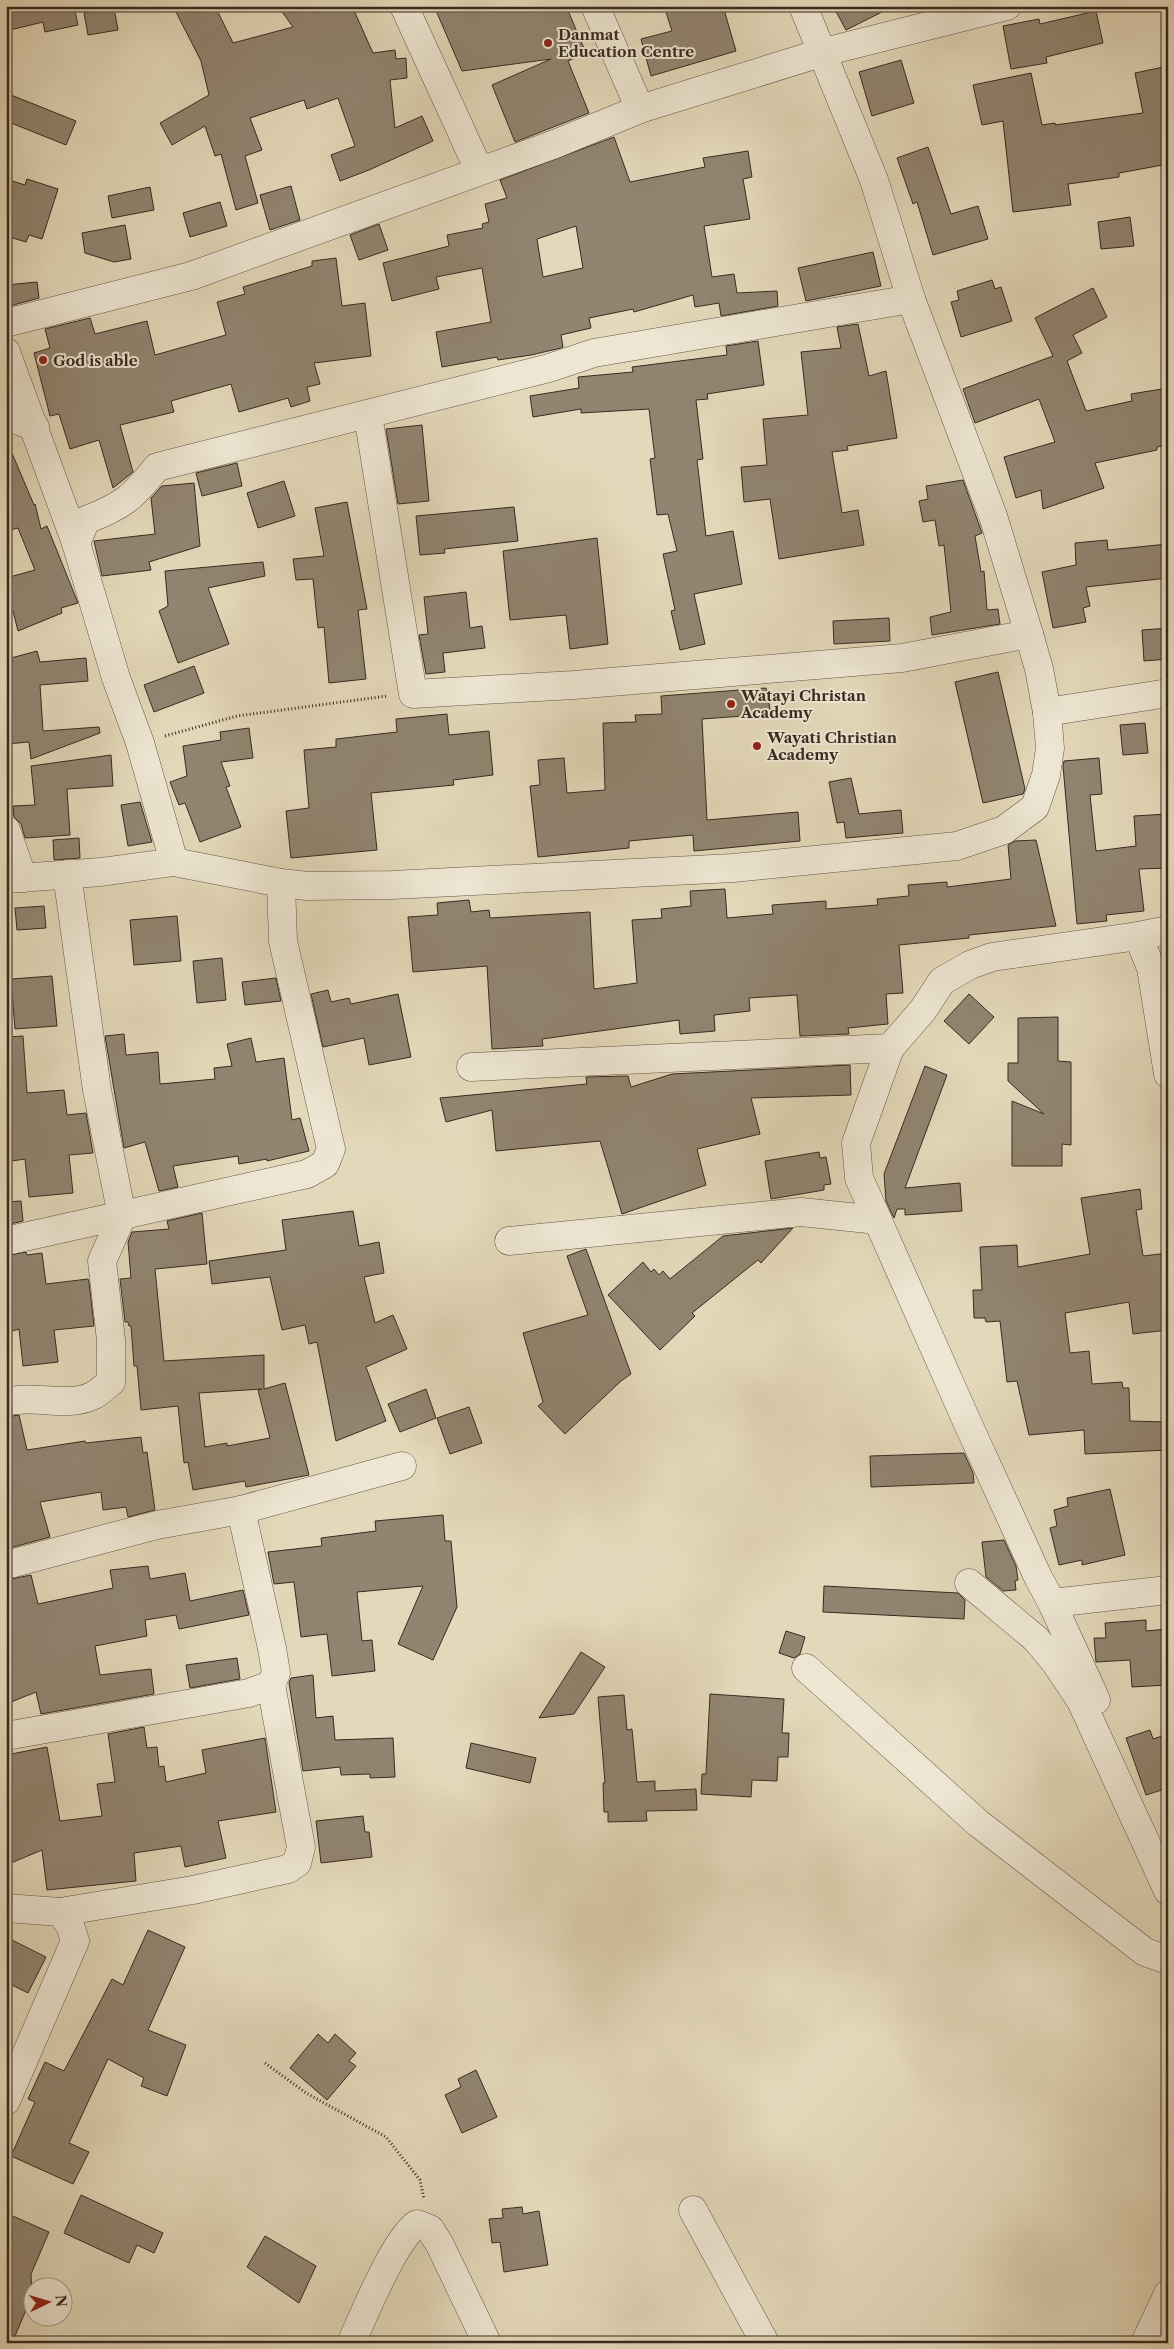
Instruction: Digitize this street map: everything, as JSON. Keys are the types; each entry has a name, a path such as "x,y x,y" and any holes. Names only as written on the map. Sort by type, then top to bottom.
{"street":[{"path":"404,6 479,170"},
{"path":"595,6 640,109"},
{"path":"6,830 14,878 174,862 281,883 308,886 392,885 733,868 957,846 1004,830 1036,807 1046,775 1050,748 1047,712 1039,669 1029,634 993,516 911,299 874,180 824,52 803,6"},
{"path":"6,324 191,276 555,144 640,109 824,52 1007,6"},
{"path":"76,543 86,520 114,509 138,490 157,467 550,368 594,353 911,299"},
{"path":"6,352 76,543 116,678 140,743 174,862"},
{"path":"368,415 413,694 574,685 902,658 1029,634"},
{"path":"6,416 35,427"},
{"path":"1047,712 1168,693"},
{"path":"6,1402 18,1399 60,1402 92,1396 111,1382 111,1340 102,1261 122,1216 97,1090 67,874"},
{"path":"6,1241 307,1174 325,1164 331,1149 283,941 281,883"},
{"path":"1146,1808 980,1451 859,1178 856,1143 890,1048 923,1010 942,981 970,965 992,957 1168,930"},
{"path":"1138,936 1150,968 1168,1074"},
{"path":"471,1067 890,1048"},
{"path":"509,1241 801,1212 878,1220"},
{"path":"6,1565 157,1525 241,1510 402,1466"},
{"path":"6,1908 60,1912 193,1890 288,1869 297,1863 301,1847 271,1685 276,1673 241,1510"},
{"path":"969,1584 1036,1639 1055,1662 1081,1701 1168,1891"},
{"path":"1052,1603 1168,1590"},
{"path":"806,1668 978,1823 1145,1952 1168,1960"},
{"path":"6,1736 250,1693 271,1685"},
{"path":"6,2100 75,1941 70,1924 60,1912"},
{"path":"693,2210 765,2343"},
{"path":"351,2343 388,2266 409,2230 417,2224 430,2229 487,2343"},
{"path":"1145,2343 1168,2294"}],"path":[{"path":"140,743 237,716 413,694"},
{"path":"265,2063 306,2093 386,2137 420,2180 430,2229"}],"building":[{"path":"6,6 74,6 78,25 45,32 43,22 6,31"},
{"path":"173,6 215,6 233,43 293,27 278,6 310,6 314,13 327,6 352,6 373,53 395,50 396,59 406,58 407,78 390,80 395,128 422,116 433,141 340,181 331,155 355,146 338,98 307,109 304,100 250,118 262,150 245,156 258,203 236,210 221,154 215,156 205,126 172,145 160,123 209,95 201,61"},
{"path":"434,6 566,6 586,53 568,61 589,113 515,142 492,85 551,59 462,71"},
{"path":"664,6 723,6 736,51 651,76 641,39 672,31"},
{"path":"833,6 894,6 846,30"},
{"path":"114,8 118,30 88,35 84,13"},
{"path":"1096,11 1103,43 1046,57 1047,63 1011,69 1003,26 1039,19 1040,24"},
{"path":"901,60 914,103 872,116 859,72"},
{"path":"1168,66 1168,164 1119,173 1119,177 1068,184 1071,205 1013,212 1003,121 982,125 973,85 1031,73 1042,125 1055,123 1055,125 1143,113 1135,73"},
{"path":"6,93 76,121 66,145 6,121"},
{"path":"614,137 630,182 705,167 703,158 748,151 752,177 743,179 750,219 704,226 712,277 734,274 737,293 777,291 778,306 721,316 719,303 695,307 693,295 634,312 633,309 589,318 591,328 561,335 563,347 561,348 531,355 498,360 497,357 442,367 436,332 491,322 482,268 436,277 439,289 392,301 383,263 449,246 447,235 483,228 482,224 489,222 485,204 507,198 500,180","holes":["576,226 583,268 543,277 537,239"]},
{"path":"928,147 951,214 978,206 988,239 933,255 917,202 913,204 897,158"},
{"path":"6,179 25,185 27,179 58,189 42,239 29,235 26,242 6,236"},
{"path":"291,186 300,220 270,230 260,195"},
{"path":"150,187 154,210 112,218 108,196"},
{"path":"220,202 227,226 190,237 183,213"},
{"path":"1130,217 1134,246 1101,249 1098,222"},
{"path":"379,224 388,250 359,260 350,235"},
{"path":"125,225 131,259 114,262 85,253 82,233"},
{"path":"873,252 881,286 806,301 798,268"},
{"path":"336,258 342,306 365,303 371,356 314,363 320,384 307,387 310,401 291,407 288,398 239,412 231,384 171,401 174,412 120,425 133,472 113,488 99,440 70,449 59,414 50,416 34,353 50,348 45,329 90,318 95,334 147,321 155,355 226,335 217,302 245,294 243,287 312,266 312,261"},
{"path":"992,280 995,289 1001,287 1012,321 961,337 951,302 959,300 957,291"},
{"path":"37,282 39,298 6,307 6,285"},
{"path":"1093,288 1107,317 1073,335 1082,353 1067,361 1086,411 1132,401 1131,394 1168,388 1168,445 1157,447 1157,450 1095,463 1104,488 1043,509 1041,490 1016,498 1004,457 1055,442 1039,399 975,423 963,389 1053,356 1035,318"},
{"path":"858,324 869,376 886,371 897,438 847,446 848,450 832,452 842,513 858,510 864,545 779,559 770,499 744,502 741,467 767,465 763,419 808,415 801,352 841,348 837,327"},
{"path":"758,341 764,385 707,394 708,399 696,400 703,459 697,460 706,536 733,531 742,584 694,594 705,644 680,650 671,611 675,610 663,554 677,551 668,514 657,515 650,459 655,458 649,409 581,413 581,409 533,417 530,396 579,388 578,377 633,372 632,367 727,355 726,346"},
{"path":"422,425 429,501 398,504 386,429"},
{"path":"6,439 35,504 41,529 47,526 78,603 61,608 62,613 18,631 13,611 6,613 6,578 35,570 18,528 10,530 6,512"},
{"path":"237,463 242,486 202,496 196,473"},
{"path":"963,480 982,533 975,536 981,572 984,571 987,610 998,609 1000,624 932,635 930,617 951,612 944,545 939,546 935,520 923,522 919,501 928,499 926,486"},
{"path":"284,481 295,516 258,528 247,493"},
{"path":"194,483 200,546 149,562 151,570 102,576 94,541 155,534 151,498 162,486"},
{"path":"347,502 367,609 358,610 366,679 329,683 324,627 318,628 313,579 296,580 293,559 324,556 315,508"},
{"path":"514,507 518,541 444,549 445,553 420,555 416,516"},
{"path":"597,538 608,644 570,649 566,615 510,620 503,551"},
{"path":"1107,540 1108,550 1168,544 1168,578 1086,587 1090,606 1083,608 1086,622 1053,628 1042,572 1076,565 1075,543"},
{"path":"263,562 265,576 208,588 229,644 178,663 159,611 168,606 165,571"},
{"path":"466,592 470,628 482,626 485,648 443,653 445,672 426,674 419,635 428,634 424,597"},
{"path":"889,618 890,641 834,644 833,621"},
{"path":"1168,628 1168,659 1144,661 1142,630"},
{"path":"37,651 40,662 86,658 88,681 40,685 43,731 99,727 100,733 31,759 29,742 6,744 6,664 13,662 11,658"},
{"path":"194,666 204,693 154,712 144,685"},
{"path":"998,672 1025,789 1023,794 983,803 955,682"},
{"path":"766,688 771,714 702,719 707,820 798,812 800,841 694,851 693,835 629,841 629,848 538,857 530,786 540,785 538,760 564,758 567,793 605,790 603,723 636,722 635,715 662,714 661,696"},
{"path":"447,714 449,735 489,731 493,775 453,780 454,785 371,793 377,850 291,858 286,811 309,808 304,750 336,747 336,739 397,732 396,719"},
{"path":"1145,723 1148,753 1123,755 1120,725"},
{"path":"249,728 253,758 221,762 230,786 226,787 241,827 200,842 185,803 179,805 170,782 187,776 183,746 221,740 220,732"},
{"path":"111,755 113,786 67,789 70,835 25,838 21,824 14,817 13,806 35,805 31,766"},
{"path":"1099,758 1102,794 1090,795 1096,851 1136,846 1134,816 1168,814 1168,868 1139,869 1144,911 1106,915 1107,921 1077,924 1063,766 1064,761"},
{"path":"851,778 859,814 901,810 903,833 846,838 844,822 837,823 829,782"},
{"path":"140,802 152,842 128,846 121,805"},
{"path":"79,838 80,858 54,860 53,840"},
{"path":"1036,840 1056,926 969,935 969,938 899,945 903,993 886,994 888,1024 848,1028 849,1034 800,1036 797,995 749,998 750,1011 714,1015 715,1031 680,1034 679,1020 542,1039 543,1046 492,1049 487,966 413,972 408,917 438,915 437,903 469,900 471,912 489,910 490,918 590,912 594,989 637,983 632,920 662,918 661,909 691,906 690,891 725,889 727,918 773,914 772,905 826,901 826,909 878,905 877,899 909,896 908,885 947,882 947,887 1011,879 1008,845 1015,841"},
{"path":"44,906 46,928 17,930 15,908"},
{"path":"177,916 181,961 134,965 130,920"},
{"path":"222,958 226,1000 197,1003 193,961"},
{"path":"52,976 57,1026 15,1029 11,979"},
{"path":"276,978 281,1001 245,1005 242,982"},
{"path":"328,990 331,1002 349,998 351,1004 398,994 411,1057 369,1065 364,1038 323,1047 311,994"},
{"path":"969,994 994,1017 969,1044 944,1021"},
{"path":"1058,1017 1058,1061 1071,1062 1071,1145 1062,1144 1062,1166 1012,1166 1012,1101 1044,1114 1008,1081 1008,1063 1018,1063 1018,1018"},
{"path":"124,1034 126,1055 158,1052 160,1084 215,1079 214,1068 232,1066 227,1044 251,1038 256,1062 284,1058 292,1120 300,1118 309,1151 267,1161 267,1159 239,1164 238,1156 173,1166 178,1187 159,1191 145,1142 124,1148 105,1036"},
{"path":"23,1036 27,1093 64,1090 67,1115 86,1113 93,1153 69,1155 73,1193 29,1197 25,1159 12,1161 6,1107 6,1037"},
{"path":"850,1065 851,1095 751,1098 760,1134 697,1149 706,1185 622,1214 600,1141 496,1151 492,1110 446,1122 440,1098 587,1084 586,1077 628,1076 631,1087 672,1074"},
{"path":"925,1066 947,1075 905,1188 960,1183 962,1211 905,1215 905,1209 897,1209 894,1218 886,1201 884,1174"},
{"path":"819,1152 820,1158 826,1157 831,1184 824,1185 824,1190 771,1199 765,1161"},
{"path":"1140,1189 1142,1209 1136,1210 1143,1256 1168,1253 1168,1330 1133,1334 1129,1302 1065,1313 1070,1353 1089,1351 1092,1384 1122,1382 1123,1388 1129,1388 1130,1421 1168,1422 1168,1450 1085,1454 1084,1430 1029,1435 1017,1381 1007,1382 1000,1321 986,1322 985,1318 974,1318 973,1290 982,1290 980,1247 1017,1245 1018,1267 1090,1254 1081,1198"},
{"path":"21,1201 23,1221 6,1225 6,1202"},
{"path":"353,1211 359,1246 379,1242 384,1273 364,1277 375,1323 393,1315 407,1349 366,1367 386,1421 336,1441 317,1342 309,1344 305,1325 282,1330 270,1277 212,1284 209,1261 286,1250 282,1220"},
{"path":"202,1213 207,1264 155,1269 164,1361 264,1355 264,1389 285,1383 309,1475 246,1487 245,1481 193,1490 188,1462 184,1463 178,1406 141,1410 137,1366 134,1366 131,1326 129,1326 128,1322 125,1322 120,1279 131,1278 128,1242 132,1232 169,1229 167,1221","holes":["262,1389 258,1390 270,1438 227,1446 227,1443 205,1447 199,1393"]},
{"path":"793,1228 761,1263 758,1260 692,1313 695,1316 660,1350 608,1295 643,1262 651,1272 654,1269 659,1275 663,1271 670,1279 723,1236"},
{"path":"586,1249 631,1374 621,1381 565,1434 538,1406 543,1402 523,1333 588,1315 567,1256"},
{"path":"26,1252 27,1255 42,1253 46,1284 88,1279 89,1282 94,1326 54,1330 58,1362 23,1366 19,1329 6,1333 6,1256"},
{"path":"426,1389 436,1418 400,1432 388,1404"},
{"path":"469,1407 482,1443 450,1454 437,1418"},
{"path":"19,1415 27,1450 85,1441 86,1443 141,1437 143,1453 147,1452 155,1510 128,1517 126,1507 103,1510 101,1492 40,1502 50,1537 6,1549 6,1417"},
{"path":"964,1453 973,1473 974,1483 871,1487 870,1456"},
{"path":"1110,1489 1125,1555 1082,1565 1082,1560 1059,1565 1050,1528 1057,1526 1054,1510 1068,1506 1067,1498"},
{"path":"443,1515 445,1541 451,1541 457,1607 433,1660 398,1644 423,1586 357,1592 362,1641 372,1640 375,1671 332,1676 327,1634 301,1637 294,1582 274,1584 268,1552 322,1546 321,1538 376,1531 375,1521"},
{"path":"1004,1540 1016,1566 1018,1580 1015,1581 1016,1590 1003,1591 986,1577 982,1542"},
{"path":"148,1566 150,1579 185,1573 190,1601 243,1590 249,1615 179,1629 176,1615 145,1620 147,1636 95,1646 100,1675 151,1669 154,1694 41,1714 36,1692 6,1704 6,1580 31,1575 38,1604 113,1588 110,1570"},
{"path":"824,1586 958,1593 965,1600 964,1619 823,1612"},
{"path":"1146,1620 1146,1631 1168,1629 1168,1685 1132,1687 1130,1660 1096,1662 1094,1638 1106,1638 1105,1623"},
{"path":"786,1631 805,1637 800,1654 794,1658 779,1653"},
{"path":"581,1652 605,1667 574,1714 539,1718"},
{"path":"237,1658 240,1679 190,1688 186,1665"},
{"path":"313,1675 316,1718 333,1716 335,1740 393,1738 395,1777 370,1778 370,1774 341,1775 340,1767 303,1771 289,1683 291,1678"},
{"path":"710,1694 784,1699 782,1733 789,1733 788,1757 778,1757 777,1781 752,1780 751,1797 701,1794 702,1774 706,1774"},
{"path":"624,1695 627,1730 632,1729 637,1782 655,1781 655,1791 696,1789 697,1810 646,1811 647,1821 608,1822 608,1812 604,1812 603,1783 605,1783 598,1697"},
{"path":"144,1727 147,1748 157,1747 159,1767 164,1766 166,1782 206,1773 202,1750 265,1738 276,1812 218,1821 226,1858 185,1867 181,1846 134,1853 136,1881 47,1890 42,1850 6,1865 6,1755 47,1747 60,1821 102,1816 97,1784 115,1782 108,1734"},
{"path":"1150,1730 1153,1739 1168,1734 1168,1788 1146,1795 1126,1738"},
{"path":"471,1743 536,1758 530,1783 466,1768"},
{"path":"363,1816 365,1832 369,1832 372,1857 321,1863 316,1821"},
{"path":"148,1930 185,1947 148,2030 186,2045 167,2096 141,2086 144,2078 108,2059 69,2143 89,2152 73,2184 11,2156 35,2102 28,2099 45,2062 64,2071 112,1979 123,1985"},
{"path":"6,1937 46,1957 28,1993 6,1982"},
{"path":"318,2034 328,2043 335,2034 356,2053 349,2061 356,2066 327,2100 290,2068"},
{"path":"476,2070 497,2117 462,2133 445,2095 461,2087 458,2079"},
{"path":"81,2195 163,2233 154,2253 137,2245 129,2263 64,2233"},
{"path":"522,2207 523,2214 539,2211 548,2265 504,2272 500,2242 492,2243 489,2219 503,2218 502,2209"},
{"path":"6,2213 49,2232 31,2276 22,2276 22,2320 12,2343 6,2343"},
{"path":"265,2236 316,2266 299,2303 247,2267"}],"place":[{"name":"Danmat Education Centre","path":"548,43"},
{"name":"God is able","path":"43,360"},
{"name":"Watayi Christan Academy","path":"731,704"},
{"name":"Wayati Christian Academy","path":"757,746"}]}
